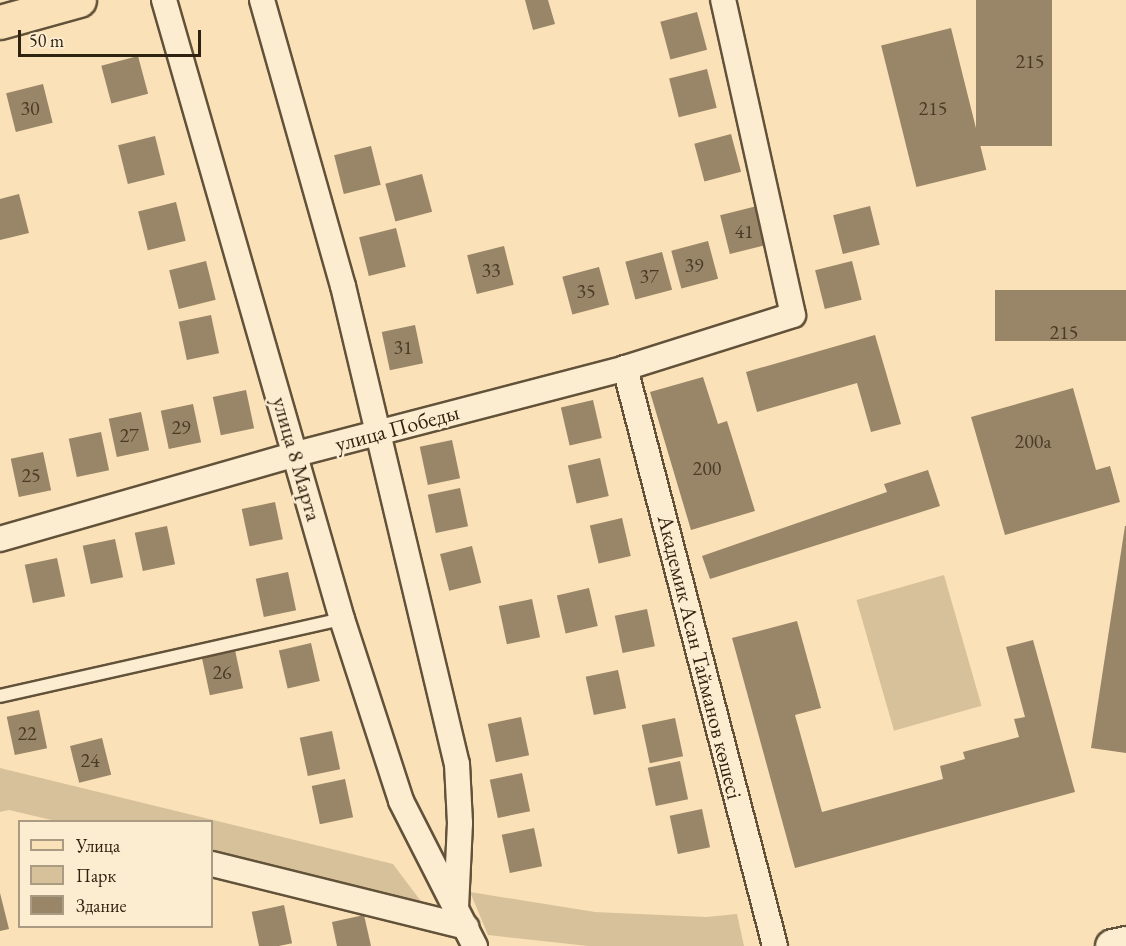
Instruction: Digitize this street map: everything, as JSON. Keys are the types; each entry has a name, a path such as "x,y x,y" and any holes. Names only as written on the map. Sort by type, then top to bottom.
{"main road":[{"path":"0,22 79,0"},
{"path":"1112,946 1126,942"}],"street":[{"name":"улица 8 Марта","path":"164,0 342,619 401,801 466,927"},
{"path":"213,864 466,927 457,764 343,286 262,0"},
{"name":"улица Победы","path":"0,539 296,454 625,368 793,315 723,0"},
{"name":"Академик Асан Тайманов көшесі","path":"625,368 775,946"}],"lane":[{"path":"0,696 342,619"}],"green space":[{"path":"944,575 981,706 894,731 857,600"},
{"path":"0,768 213,820 52,820 9,810 0,812"},
{"path":"213,820 393,864 426,908 213,857"},
{"path":"470,892 595,912 706,917 737,914 744,946 588,946 488,935"}],"building":[{"path":"525,0 548,0 555,24 533,30"},
{"path":"976,0 1052,0 1052,146 976,146"},
{"path":"697,12 707,50 670,60 660,22"},
{"path":"951,28 986,170 916,187 881,45"},
{"path":"138,56 148,94 111,104 101,66"},
{"path":"707,69 717,108 679,117 669,78"},
{"path":"43,84 53,123 16,132 6,93"},
{"path":"731,134 741,172 704,182 694,144"},
{"path":"155,136 165,175 128,184 118,145"},
{"path":"371,146 381,185 344,194 334,155"},
{"path":"422,174 432,212 395,222 385,184"},
{"path":"19,194 29,233 0,240 0,199"},
{"path":"176,202 186,241 148,250 138,211"},
{"path":"757,206 767,245 730,254 720,215"},
{"path":"870,206 880,245 843,254 833,215"},
{"path":"396,228 406,267 369,276 359,237"},
{"path":"708,241 718,279 681,289 671,251"},
{"path":"504,246 514,285 477,294 467,255"},
{"path":"662,252 672,290 635,300 625,262"},
{"path":"206,261 216,300 179,309 169,270"},
{"path":"852,261 862,300 825,309 815,270"},
{"path":"599,267 609,305 572,315 562,277"},
{"path":"995,290 1126,290 1126,341 995,341"},
{"path":"211,315 219,353 187,360 179,322"},
{"path":"415,325 423,363 390,370 382,332"},
{"path":"875,335 901,424 871,432 857,383 757,412 746,372"},
{"path":"703,377 718,424 727,421 755,511 691,530 650,392"},
{"path":"1073,388 1096,470 1110,466 1120,502 1005,535 971,417"},
{"path":"246,390 254,428 221,435 213,397"},
{"path":"593,400 602,438 570,445 561,407"},
{"path":"193,404 201,442 169,449 161,411"},
{"path":"141,412 149,450 117,457 109,419"},
{"path":"101,432 109,470 77,477 69,439"},
{"path":"452,440 460,478 428,485 420,447"},
{"path":"43,452 51,490 19,497 11,459"},
{"path":"600,458 609,496 577,503 568,465"},
{"path":"928,470 940,506 710,579 702,556 887,492 884,484"},
{"path":"460,488 468,526 436,533 428,495"},
{"path":"275,502 283,539 250,546 242,509"},
{"path":"622,518 631,556 599,563 590,525"},
{"path":"167,526 175,564 143,571 135,533"},
{"path":"1126,526 1126,753 1091,748"},
{"path":"115,539 123,577 91,584 83,546"},
{"path":"472,546 481,583 449,591 440,554"},
{"path":"57,558 65,596 33,603 25,565"},
{"path":"288,572 296,610 264,617 256,579"},
{"path":"589,588 598,626 566,633 557,595"},
{"path":"532,599 540,637 507,644 499,606"},
{"path":"647,609 655,646 623,653 615,616"},
{"path":"797,621 821,708 795,715 822,812 943,779 940,766 965,759 963,752 1019,737 1014,719 1025,717 1006,647 1033,640 1075,792 795,868 732,638"},
{"path":"311,643 320,681 288,688 279,650"},
{"path":"235,650 243,688 210,695 202,657"},
{"path":"618,670 626,708 594,715 586,677"},
{"path":"39,710 47,748 15,755 7,717"},
{"path":"521,717 529,755 496,762 488,724"},
{"path":"675,718 683,756 650,763 642,725"},
{"path":"332,731 340,769 308,776 300,738"},
{"path":"102,738 111,775 79,783 70,746"},
{"path":"680,761 688,799 656,806 648,768"},
{"path":"522,773 530,811 498,818 490,780"},
{"path":"345,779 353,817 320,824 312,786"},
{"path":"702,809 710,847 678,854 670,816"},
{"path":"534,828 542,866 510,873 502,835"},
{"path":"0,893 9,929 0,931"},
{"path":"284,905 292,943 259,946 252,912"},
{"path":"364,915 371,946 337,946 332,922"}]}
